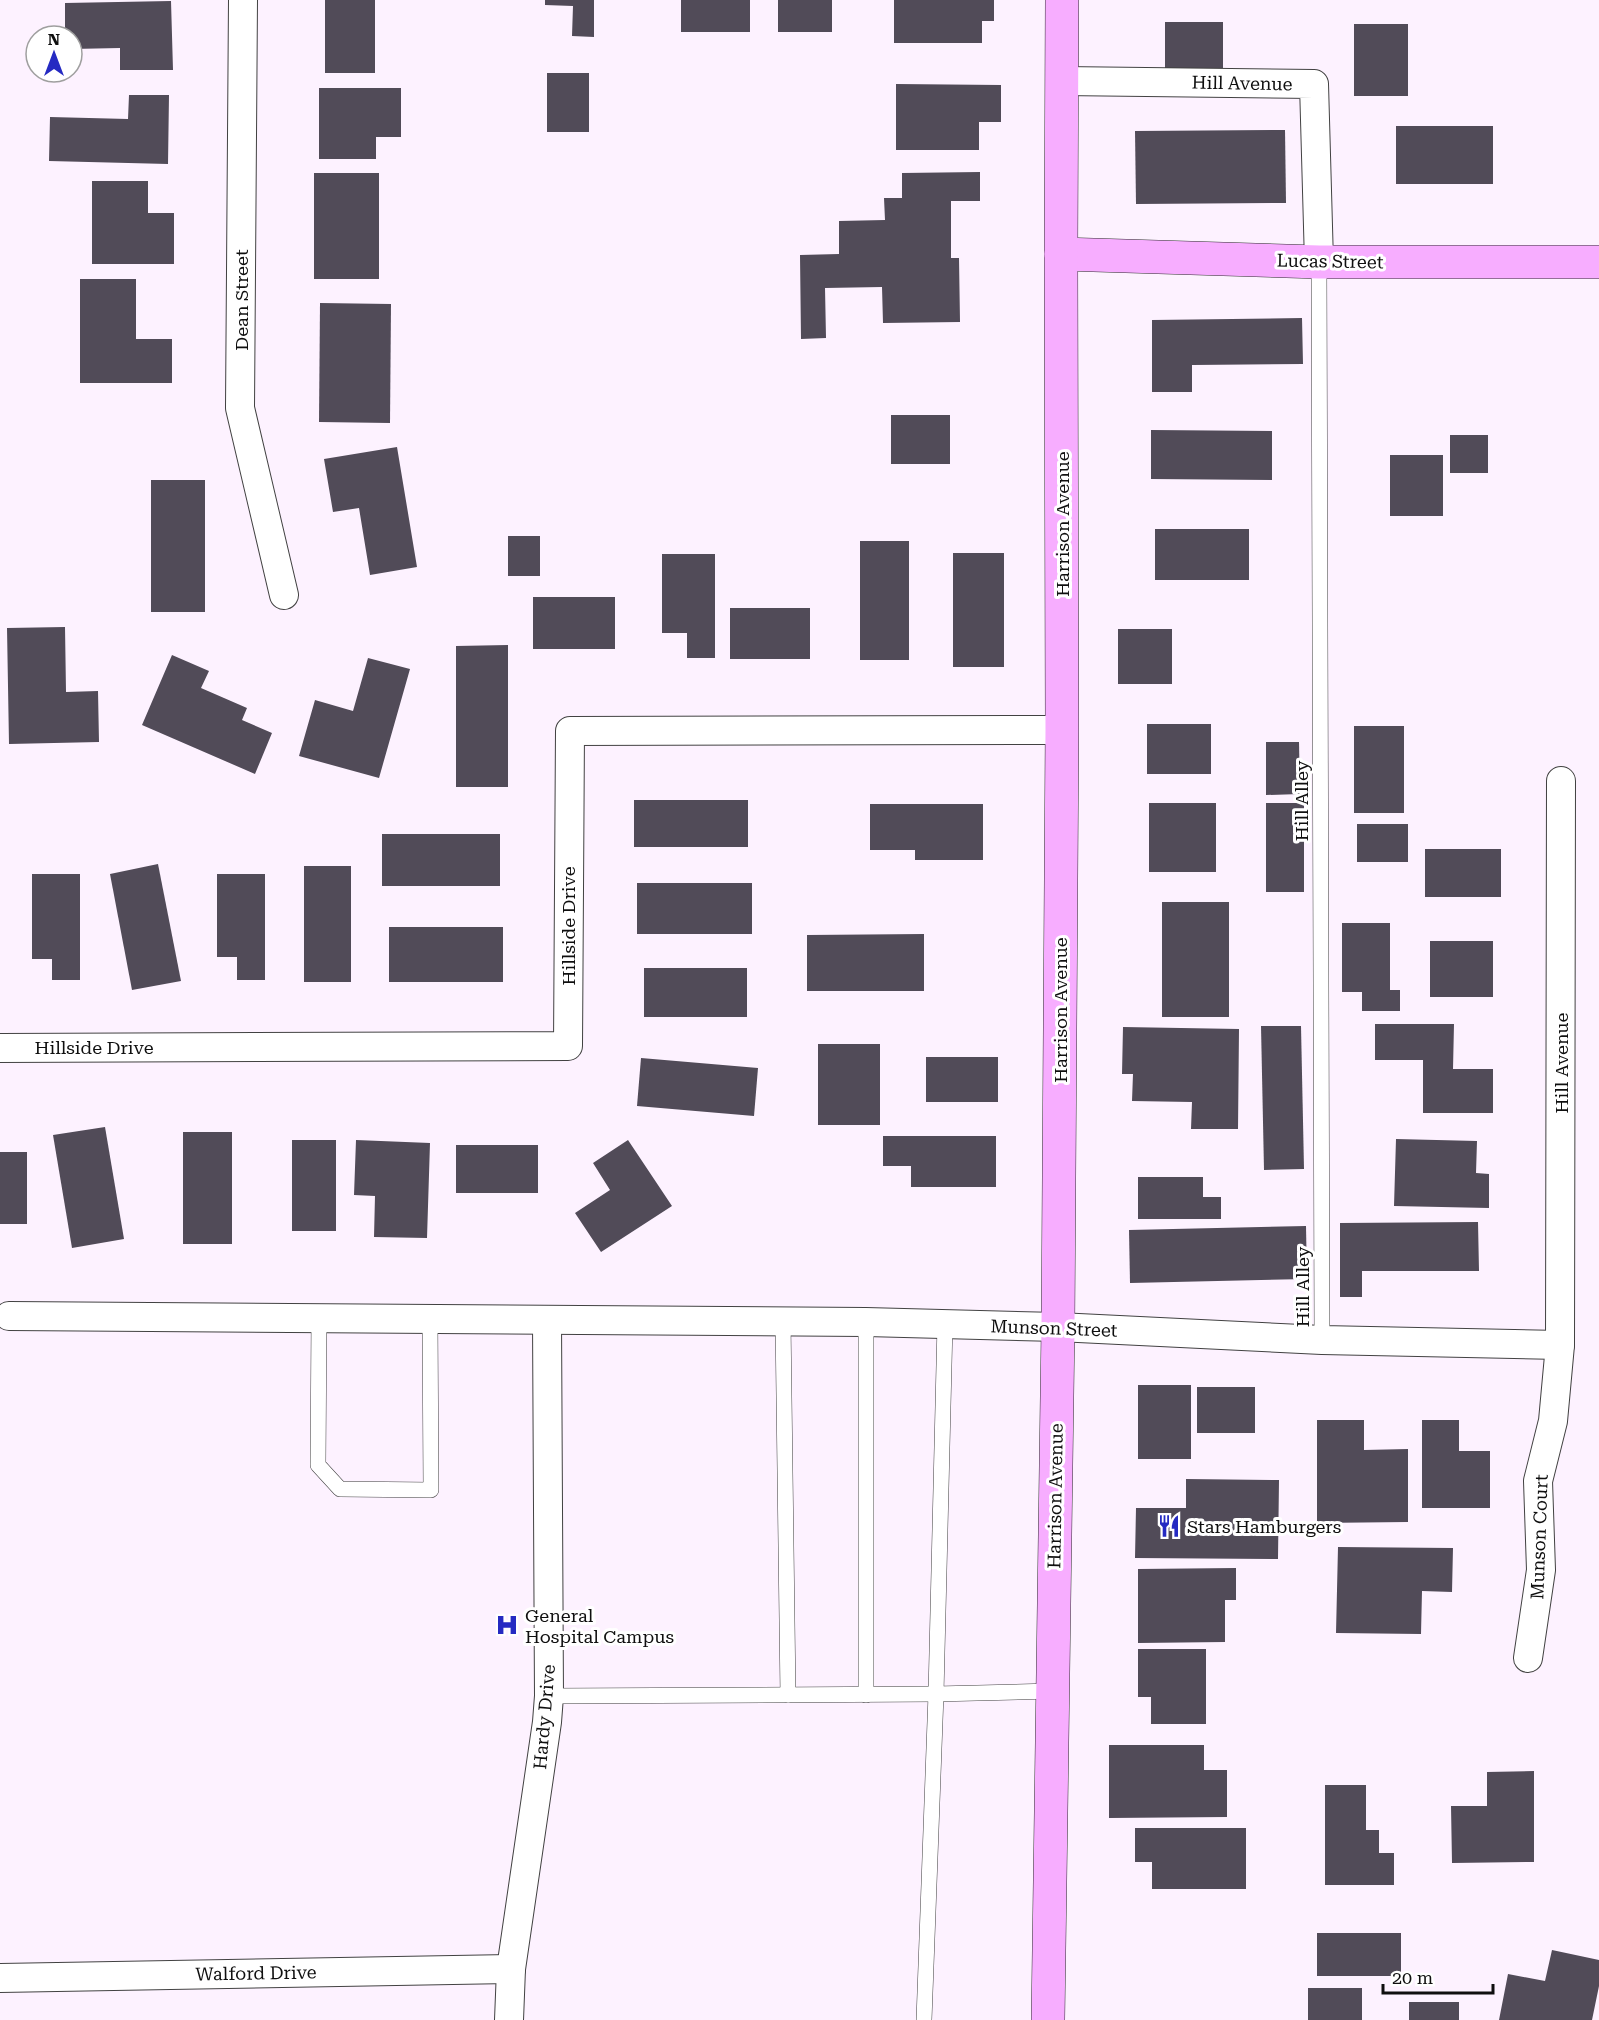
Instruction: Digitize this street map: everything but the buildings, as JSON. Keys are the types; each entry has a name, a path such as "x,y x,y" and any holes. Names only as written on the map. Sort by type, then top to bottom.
{"main road":[{"name":"Harrison Avenue","path":"1048,2020 1058,1327 1062,730 1062,0"},
{"name":"Lucas Street","path":"1061,254 1319,262 1599,262"}],"street":[{"name":"Dean Street","path":"243,0 240,408 284,595"},
{"name":"Hill Avenue","path":"1062,81 1314,84 1319,262"},
{"name":"Hillside Drive","path":"0,1048 568,1046 570,731 1062,730"},
{"name":"Hill Avenue","path":"1560,1345 1561,781"},
{"name":"Munson Street","path":"9,1316 866,1322 1058,1327 1322,1340 1560,1345"},
{"name":"Hardy Drive","path":"509,2020 511,1969 549,1696 547,1320"},
{"name":"Munson Court","path":"1528,1658 1541,1570 1538,1481 1552,1422 1560,1345"},
{"name":"Walford Drive","path":"0,1978 511,1969"}],"lane":[{"name":"Hill Alley","path":"1319,262 1322,1340"},
{"path":"319,1317 318,1465 340,1489 431,1490 430,1318"},
{"path":"783,1321 788,1695"},
{"path":"866,1322 866,1695"},
{"path":"924,2020 936,1694 945,1324"},
{"path":"549,1696 866,1695 1052,1690"}],"place":[{"name":"Stars Hamburgers","path":"1169,1526"},
{"name":"General Hospital Campus","path":"507,1625"}]}
